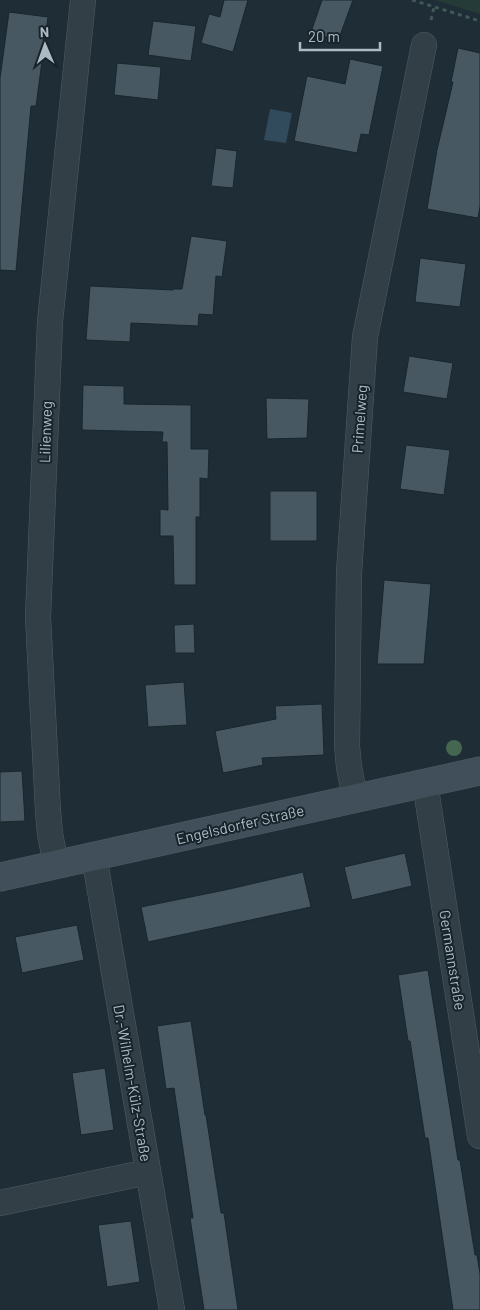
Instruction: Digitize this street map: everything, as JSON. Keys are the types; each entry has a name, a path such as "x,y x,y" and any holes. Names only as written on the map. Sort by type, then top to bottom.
{"street":[{"name":"Lilienweg","path":"56,864 48,811 38,617 50,322 84,0"},
{"name":"Primelweg","path":"355,798 347,746 349,573 365,337 424,45"},
{"name":"Engelsdorfer Straße","path":"0,877 480,771"},
{"name":"Germannstraße","path":"425,783 480,1136"},
{"name":"Dr.-Wilhelm-Külz-Straße","path":"94,856 172,1310"},
{"path":"0,1202 148,1172"}],"path":[{"path":"412,0 480,21"}],"green space":[{"path":"435,0 480,0 480,14"}],"water":[{"path":"270,109 292,113 286,143 264,140"}],"building":[{"path":"224,0 248,0 233,52 201,43 209,14 220,17"},
{"path":"322,0 353,0 338,41 311,32"},
{"path":"9,12 48,17 36,106 31,106 16,271 0,270 0,78"},
{"path":"153,21 196,26 191,61 148,55"},
{"path":"458,48 480,53 480,206 478,218 427,209 437,150 453,82 451,82"},
{"path":"350,59 383,66 369,135 361,134 357,153 294,141 307,76 345,84"},
{"path":"117,63 161,67 158,100 114,95"},
{"path":"216,148 237,151 233,188 211,186"},
{"path":"191,236 227,241 222,277 216,276 213,315 199,314 198,326 131,323 130,342 86,340 90,286 182,289"},
{"path":"420,258 466,264 460,307 415,302"},
{"path":"409,356 453,363 447,399 403,392"},
{"path":"83,385 124,386 124,404 191,405 191,449 209,449 208,479 200,478 200,517 196,517 196,585 174,585 173,536 160,536 160,509 168,510 167,442 162,442 163,432 82,430"},
{"path":"266,398 309,399 307,438 267,439"},
{"path":"406,445 450,450 444,495 400,489"},
{"path":"270,491 317,491 317,541 270,541"},
{"path":"384,580 431,584 424,664 377,664"},
{"path":"194,624 195,653 175,653 174,625"},
{"path":"184,682 187,725 148,727 145,685"},
{"path":"322,704 324,755 262,758 263,765 223,773 215,731 276,719 275,706"},
{"path":"22,771 25,821 0,822 0,772"},
{"path":"405,853 412,886 352,900 344,867"},
{"path":"303,872 311,907 148,942 141,907"},
{"path":"77,925 84,960 22,973 15,937"},
{"path":"428,970 458,1160 460,1160 475,1255 477,1255 480,1274 480,1310 453,1310 428,1138 425,1138 410,1041 408,1041 398,975"},
{"path":"191,1021 221,1213 224,1213 238,1310 204,1310 190,1218 193,1218 174,1088 166,1089 157,1026"},
{"path":"105,1068 114,1130 81,1135 72,1073"},
{"path":"131,1221 140,1282 107,1287 98,1225"}]}
